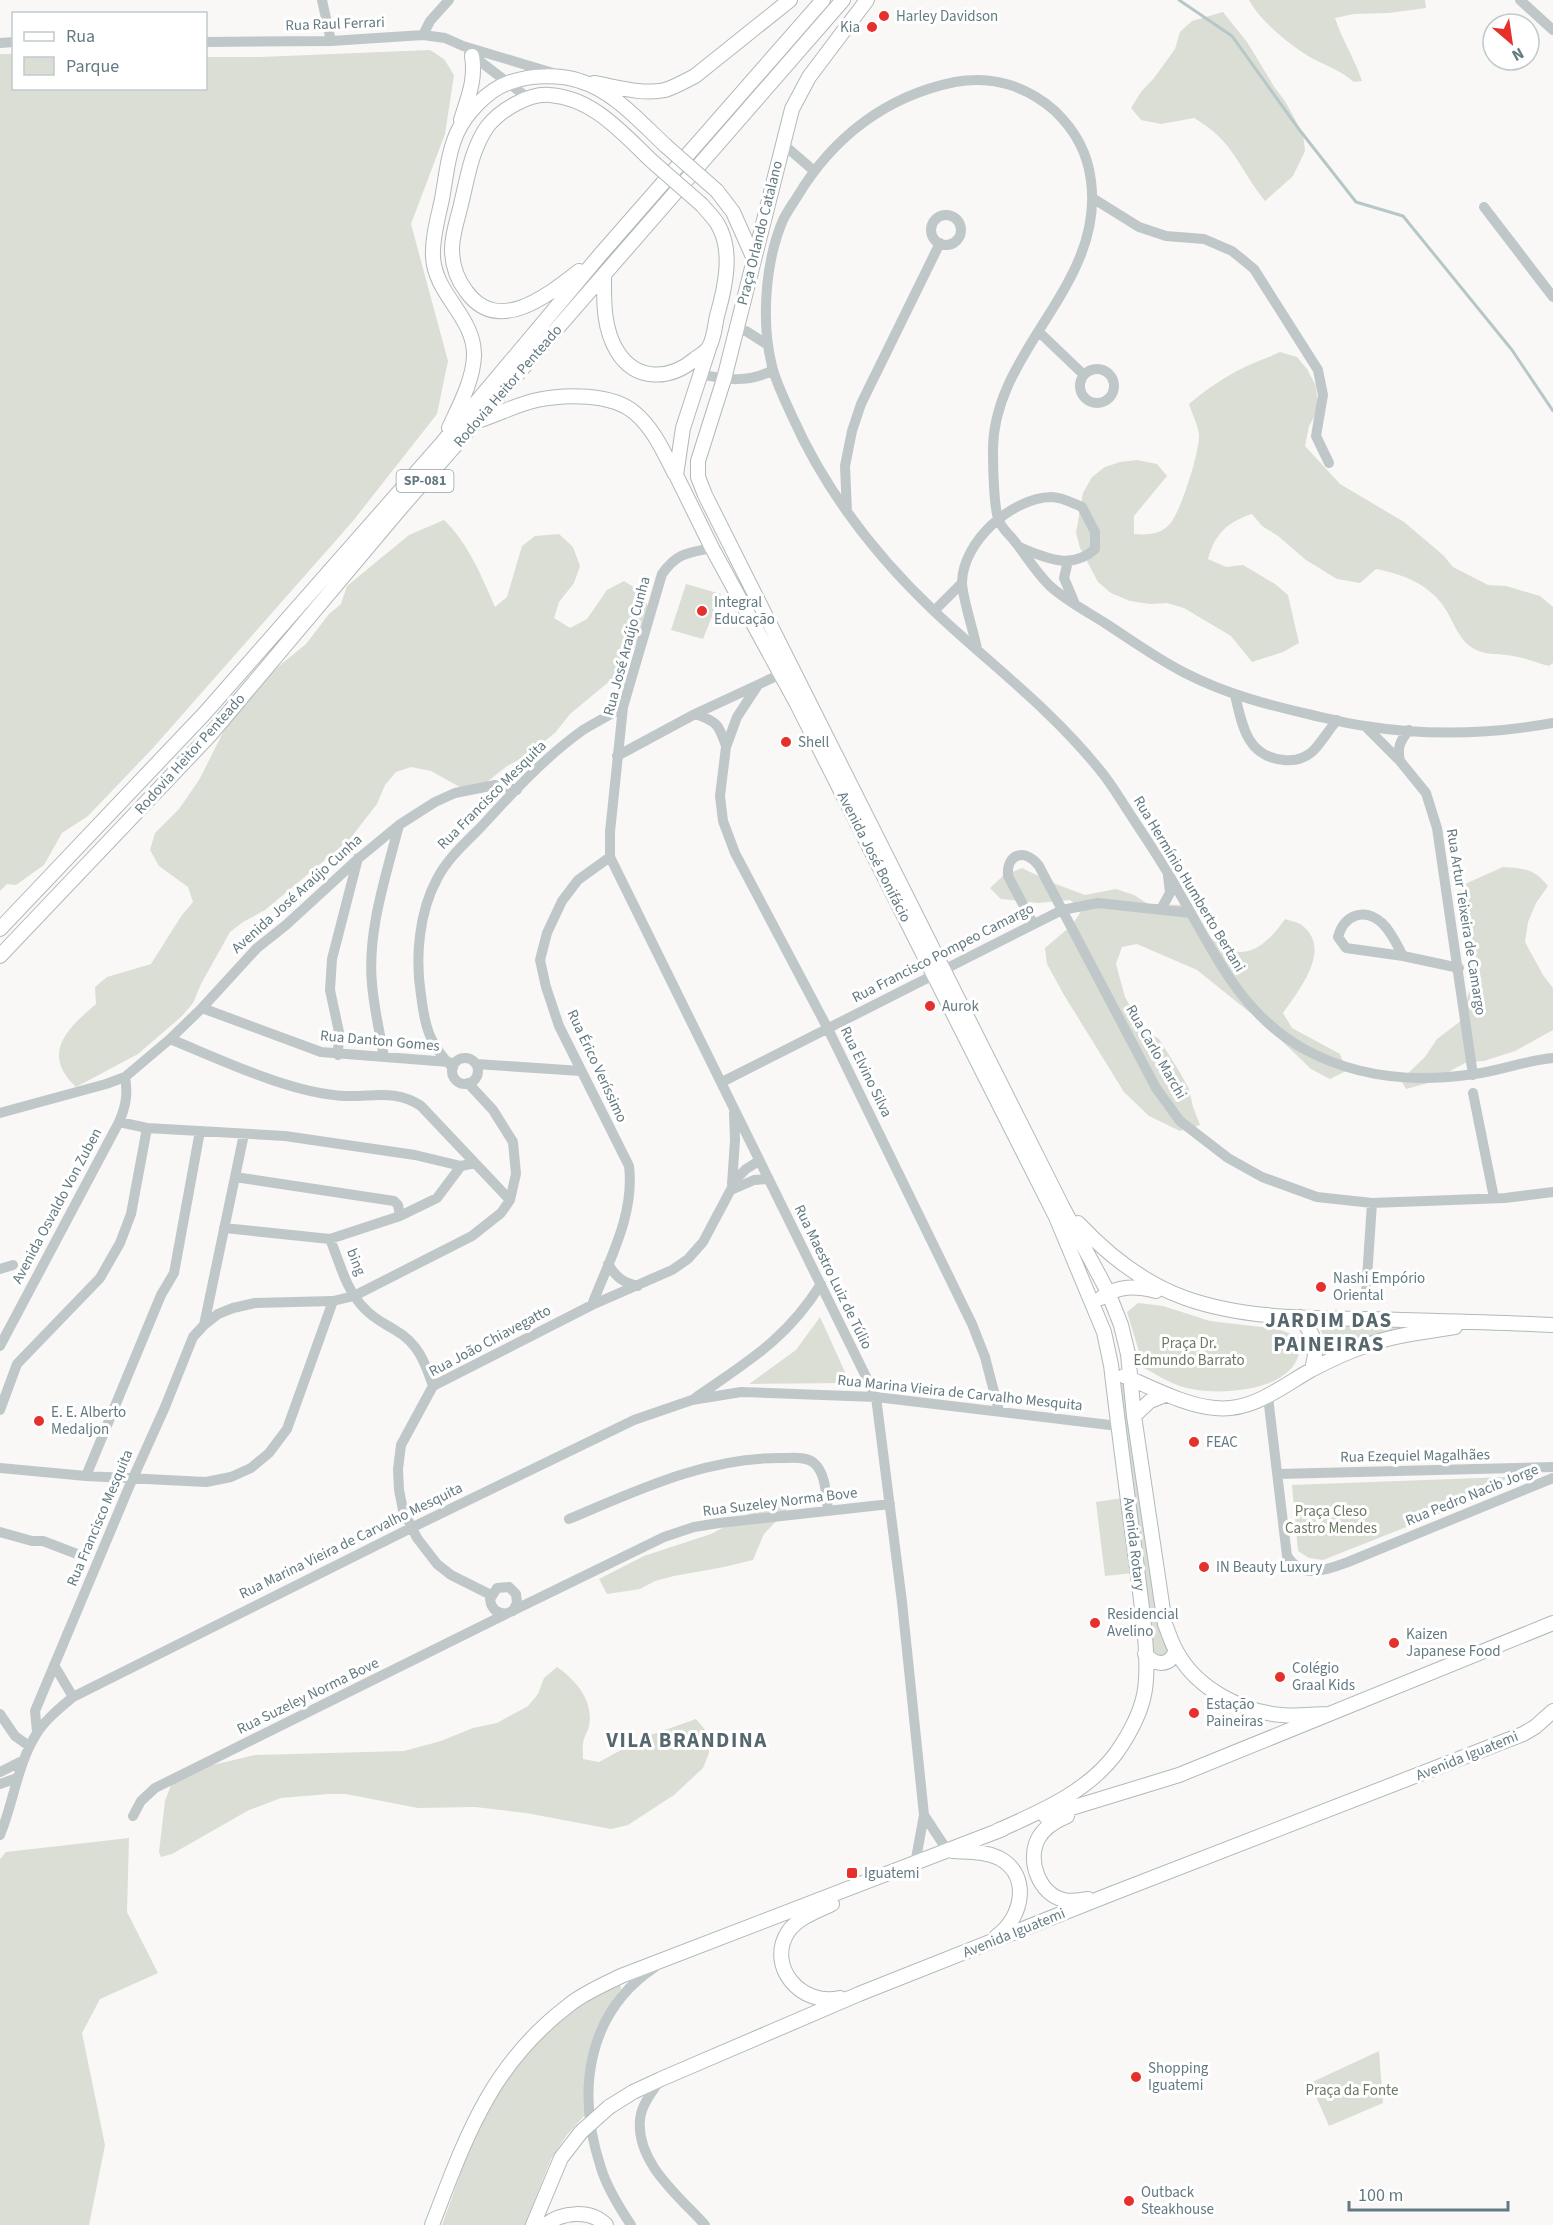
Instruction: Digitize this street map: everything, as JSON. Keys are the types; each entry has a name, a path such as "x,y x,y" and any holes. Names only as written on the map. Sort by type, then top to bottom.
{"main road":[{"path":"458,131 474,108 508,83 539,77 566,78 649,92 666,89 695,76 790,0"},
{"name":"Rodovia Heitor Penteado","path":"0,929 205,713 443,442 600,255 823,0"},
{"name":"Rodovia Heitor Penteado","path":"0,956 210,735 399,510 843,0"},
{"path":"783,144 792,109 809,77 867,0"},
{"path":"443,442 471,376 474,356 473,339 466,323 442,285 435,270 433,257 434,239 451,151 474,72 467,51"},
{"path":"581,81 606,94 717,190 733,212 754,259"},
{"path":"600,255 540,299 519,309 502,312 485,308 470,297 461,284 452,262 452,246 470,164 489,125 505,111 528,98 549,95 585,104 600,113 702,205 718,225 726,248 725,287 709,348 683,428 676,475"},
{"name":"Praça Orlando Catalano","path":"724,379 734,331 783,144"},
{"path":"604,276 604,310 609,336 617,353 631,367 648,375 667,375 683,369 709,348"},
{"name":"Avenida José Bonifácio","path":"724,379 698,461 698,477 705,495 1056,1217 1104,1332 1111,1365"},
{"name":"Avenida José Bonifácio","path":"478,421 536,400 573,396 607,400 634,412 657,439 712,548 1108,1292 1121,1325 1128,1354 1134,1416"},
{"name":"Avenida José Bonifácio","path":"1062,1206 1095,1242 1139,1276 1185,1298 1217,1307 1299,1317 1553,1325"},
{"path":"1093,1305 1108,1292 1125,1287 1140,1287 1185,1298"},
{"path":"1299,1317 1315,1340 1317,1350 1312,1369"},
{"path":"1111,1365 1118,1372 1166,1395 1215,1408 1235,1407 1268,1397 1312,1369 1367,1345 1411,1334 1489,1322"},
{"name":"Avenida Rotary","path":"997,1831 1048,1808 1088,1782 1116,1753 1136,1718 1144,1696 1146,1678 1141,1600 1111,1365"},
{"path":"1134,1416 1150,1401 1166,1395"},
{"name":"Avenida Rotary","path":"1134,1416 1165,1624 1185,1665 1204,1683 1227,1699 1250,1709 1282,1716 1328,1714"},
{"path":"1111,1894 1065,1900 1050,1892 1037,1876 1034,1867 1037,1839 1046,1828 1063,1818 1179,1775 1553,1623"},
{"path":"1145,1654 1151,1661 1159,1664 1173,1658 1176,1650"},
{"name":"Avenida Iguatemi","path":"533,2225 561,2158 581,2132 609,2107 633,2092 859,1994 1523,1734 1553,1711"},
{"path":"432,2225 468,2133 491,2089 526,2043 570,2004 621,1976 997,1831 1179,1775"},
{"path":"947,1851 986,1853 1001,1859 1011,1868 1018,1883 1020,1902 1013,1921 984,1946"},
{"path":"859,1994 829,2001 812,1998 798,1990 790,1979 784,1967 783,1953 788,1932 795,1924 818,1910 854,1895 869,1881"},
{"path":"545,2225 561,2216 582,2213 602,2220 606,2225"}],"street":[{"path":"322,0 331,41"},
{"path":"423,35 430,21 449,0"},
{"path":"1520,0 1551,29 1553,39"},
{"name":"Rua Raul Ferrari","path":"207,42 331,41 423,35 445,38 467,51 566,78"},
{"path":"467,51 528,98"},
{"path":"813,170 849,132 882,111 918,93 962,80 1007,82 1040,99 1062,118 1081,144 1090,169 1094,199 1088,232 1078,262 1066,289 1013,372 997,415 992,447 999,521 1046,582 1075,604 1182,672 1257,702 1365,726 1436,732 1491,731 1553,723"},
{"name":"Praça Orlando Catalano","path":"782,393 773,370 768,345 766,288 783,221 813,170 783,144"},
{"path":"1094,199 1139,227 1166,236 1204,238 1232,251 1254,269 1318,370 1323,395 1316,436 1329,463"},
{"path":"1484,207 1553,297"},
{"path":"847,512 845,466 852,431 861,404 940,243"},
{"path":"734,331 746,332 768,345"},
{"path":"1039,332 1084,375"},
{"path":"700,374 724,379 748,379 773,370"},
{"name":"Rua Hermínio Humberto Bertani","path":"782,393 801,436 847,512 883,558 934,611 1042,706 1090,758 1167,870 1227,976 1247,1004 1273,1029 1325,1060 1362,1073 1405,1079 1473,1075 1531,1060 1553,1058"},
{"path":"977,649 962,583 966,561 976,541 1014,508 1034,499 1054,497 1082,507 1095,532 1095,549 1089,554 1068,561 1051,560 1019,547"},
{"name":"Rua José Araújo Cunha","path":"610,857 610,832 623,707 662,574 671,561 684,553 712,548"},
{"path":"1068,561 1064,578 1075,604"},
{"path":"934,611 962,583"},
{"path":"617,756 695,714 781,674"},
{"name":"Rua Elvino Silva","path":"758,685 736,717 726,747 720,796 723,821 735,853 828,1029 972,1324 985,1357 999,1411"},
{"path":"1235,695 1242,724 1250,740 1261,754 1279,760 1295,761 1313,751 1337,720"},
{"name":"Rua Francisco Mesquita","path":"452,1064 431,1041 425,1023 418,978 418,948 428,900 435,881 445,864 561,747 584,729 623,707"},
{"path":"695,714 717,724 726,747"},
{"name":"Rua Artur Teixeira de Camargo","path":"1365,726 1400,761 1425,794 1437,828 1473,1075"},
{"path":"1400,761 1398,749 1401,739 1409,730"},
{"name":"Avenida José Araújo Cunha","path":"125,1077 202,1008 257,948 286,925 358,858 399,825 435,802 455,793 495,785 517,790"},
{"path":"384,1057 372,984 373,941 380,897 399,825"},
{"name":"Rua Carlo Marchi","path":"1034,923 1008,876 1011,860 1017,855 1033,858 1139,1058 1156,1088 1180,1121 1228,1158 1262,1177 1317,1197 1372,1203 1494,1198 1553,1192"},
{"name":"Rua Érico Veríssimo","path":"592,1305 627,1215 631,1187 628,1166 559,1026 540,960 547,933 562,901 578,880 610,857"},
{"name":"Rua Maestro Luiz de Túlio","path":"610,857 876,1396 924,1815"},
{"path":"338,1055 339,1032 330,990 332,959 358,858"},
{"path":"1161,909 1170,893 1167,870"},
{"path":"1175,911 1179,906 1181,895"},
{"name":"Rua Francisco Pompeo Camargo","path":"722,1082 1062,910 1098,903 1191,913"},
{"path":"1403,956 1383,924 1373,917 1359,914 1347,919 1341,927 1338,937 1346,948 1403,956 1459,968"},
{"name":"Rua Danton Gomes","path":"202,1008 301,1046 338,1055 452,1064"},
{"path":"170,1039 309,1091 343,1096 394,1095 409,1098 421,1106 510,1200"},
{"path":"509,1066 472,1080 456,1080 452,1064 459,1059 467,1058 476,1064 509,1066 581,1071"},
{"path":"472,1080 476,1064"},
{"path":"0,1113 125,1077"},
{"name":"Avenida Osvaldo Von Zuben","path":"0,1346 124,1110 128,1092 125,1077"},
{"name":"Rua Francisco Mesquita","path":"38,1732 35,1711 193,1337 218,1314 255,1303 333,1301 354,1296 472,1236 501,1213 510,1200 516,1174 513,1142 472,1080"},
{"path":"1473,1093 1494,1198"},
{"path":"731,1191 735,1140 734,1107"},
{"path":"118,1122 147,1128 285,1136 415,1155 461,1167 475,1163"},
{"path":"0,1410 17,1364 100,1278 120,1242 131,1214 147,1128"},
{"path":"86,1476 161,1295 174,1273 200,1131"},
{"path":"204,1325 243,1134"},
{"name":"Rua João Chiavegatto","path":"491,1595 451,1575 437,1564 424,1549 403,1510 398,1469 401,1445 433,1386 592,1305 672,1270 688,1259 703,1242 737,1178 759,1161"},
{"path":"224,1227 330,1239 400,1216 437,1198 461,1167"},
{"path":"235,1177 394,1201 398,1205 400,1216"},
{"path":"731,1191 754,1180 768,1179"},
{"path":"1366,1293 1372,1203"},
{"name":"bing","path":"330,1239 354,1296"},
{"path":"608,1264 615,1275 624,1282 638,1286"},
{"path":"0,1269 13,1265"},
{"name":"Rua Marina Vieira de Carvalho Mesquita","path":"692,1400 778,1339 808,1306 821,1284"},
{"path":"354,1296 379,1322 411,1340 424,1359 433,1386"},
{"path":"0,1468 86,1476 206,1482 231,1477 251,1468 269,1453 287,1429 333,1301"},
{"path":"738,1368 735,1377 741,1392"},
{"name":"Rua Marina Vieira de Carvalho Mesquita","path":"38,1732 53,1714 73,1697 411,1528 634,1420 692,1400 741,1392 876,1396 1118,1426"},
{"name":"Rua Pedro Nacib Jorge","path":"1268,1397 1287,1556 1292,1564 1302,1571 1323,1571 1348,1562 1553,1478"},
{"path":"569,1519 670,1477 724,1462 760,1457 808,1459 815,1463 824,1485 828,1510"},
{"name":"Rua Ezequiel Magalhães","path":"1278,1474 1553,1467"},
{"name":"Rua Suzeley Norma Bove","path":"133,1816 141,1801 156,1788 664,1537 719,1522 890,1504"},
{"path":"0,1532 32,1541 43,1541 77,1554"},
{"path":"501,1587 513,1590 518,1598 510,1612 495,1610 490,1603 491,1595 501,1587"},
{"path":"54,1665 73,1697"},
{"path":"0,1714 15,1736 29,1746"},
{"path":"0,1835 9,1814 17,1778 29,1746 38,1732"},
{"path":"0,1772 24,1760"},
{"path":"0,1784 17,1778"},
{"path":"924,1815 947,1851"},
{"path":"915,1863 924,1815"},
{"path":"631,2225 601,2170 592,2138 588,2080 601,2030 610,2012 639,1978 680,1954"},
{"path":"661,2079 645,2104 640,2119 644,2146 650,2161 659,2173 705,2225"}],"green space":[{"path":"1249,0 1425,0 1426,8 1389,13 1354,14 1335,18 1362,81 1354,82 1342,73 1308,56 1287,41 1272,29"},
{"path":"1223,12 1247,42 1303,134 1305,151 1293,176 1265,201 1234,155 1208,127 1194,118 1161,124 1141,120 1131,108 1175,49 1180,32 1192,21"},
{"path":"430,50 444,59 454,75 445,134 411,224 448,361 437,414 353,521 153,748 88,816 62,833 44,865 16,885 7,884 0,891 0,54 12,54 12,90 207,90 207,57"},
{"path":"1280,352 1297,357 1316,386 1318,410 1309,426 1305,446 1340,484 1404,522 1443,555 1453,567 1488,585 1506,586 1540,596 1553,607 1553,663 1549,666 1508,655 1476,650 1462,638 1440,601 1416,582 1376,569 1360,583 1337,579 1306,560 1278,536 1262,526 1252,514 1223,530 1214,543 1208,559 1226,567 1243,565 1275,584 1288,595 1299,643 1283,652 1252,662 1231,636 1184,608 1167,603 1150,604 1130,601 1111,593 1098,582 1080,548 1076,533 1083,493 1092,477 1105,467 1120,462 1137,460 1157,464 1167,476 1134,516 1134,534 1152,534 1164,529 1173,520 1178,510 1196,454 1199,435 1189,404 1230,375"},
{"path":"444,520 467,550 495,607 507,597 522,546 535,536 559,534 573,547 580,566 574,583 559,602 554,618 570,628 587,619 607,590 624,581 640,591 650,610 638,642 617,675 570,714 555,733 482,786 467,791 431,771 411,767 396,772 385,785 377,804 349,840 265,910 230,932 193,1003 182,1016 138,1054 76,1087 65,1075 60,1063 59,1052 68,1032 96,1004 95,987 107,977 151,964 182,915 193,902 188,887 159,866 150,850 155,833 179,809 199,780 246,687 268,675 306,644 329,614 341,604 347,586 409,535"},
{"path":"686,584 721,594 703,639 671,630"},
{"path":"1503,867 1528,870 1548,886 1536,903 1528,922 1525,942 1553,988 1553,1030 1515,1051 1484,1061 1467,1062 1428,1083 1406,1089 1401,1080 1425,1057 1437,1039 1462,1020 1471,983 1471,935 1458,892 1465,884"},
{"path":"1022,868 1085,895 1116,889 1134,895 1148,904 1183,905 1207,934 1231,951 1244,952 1257,948 1285,919 1301,925 1311,936 1314,958 1304,982 1283,1013 1292,1028 1340,1054 1346,1071 1330,1079 1311,1069 1263,1023 1197,970 1137,944 1122,947 1116,964 1125,997 1142,1028 1159,1039 1179,1071 1189,1089 1200,1125 1180,1131 1149,1116 1124,1092 1047,964 1045,948 1072,925 1082,910 1070,900 1038,903 1001,899 990,888 1003,876"},
{"name":"Praça Dr. Edmundo Barrato","path":"1138,1303 1163,1306 1210,1321 1278,1329 1299,1337 1298,1356 1290,1370 1275,1380 1256,1387 1234,1391 1213,1391 1177,1385 1144,1368 1127,1312"},
{"path":"820,1317 850,1383 749,1384 796,1350"},
{"path":"1317,1323 1433,1326 1323,1358 1323,1335"},
{"path":"1117,1380 1128,1385 1171,1655 1153,1658"},
{"name":"Praça Cleso Castro Mendes","path":"1506,1477 1500,1490 1323,1560 1309,1558 1298,1551 1292,1485"},
{"path":"1123,1498 1133,1573 1105,1576 1096,1502"},
{"path":"772,1501 787,1510 764,1534 753,1560 674,1576 655,1581 640,1589 607,1594 599,1579 644,1556 711,1534"},
{"path":"557,1667 577,1685 589,1708 589,1726 583,1741 583,1759 599,1762 645,1737 696,1719 707,1732 709,1753 703,1768 674,1795 628,1825 611,1829 526,1813 475,1807 418,1808 346,1794 329,1794 281,1798 249,1810 172,1854 161,1857 159,1852 165,1801 171,1785 204,1767 255,1755 404,1751 441,1741 473,1728 497,1723 528,1706 538,1694 544,1678"},
{"path":"129,1838 127,1912 158,1973 100,1999 82,2033 105,2145 89,2225 0,2225 0,1859 6,1852"},
{"path":"617,1985 621,1986 621,1989 608,2008 585,2115 566,2136 551,2159 525,2225 442,2225 477,2131 504,2083 531,2049 562,2020 579,2007"},
{"name":"Praça da Fonte","path":"1379,2051 1383,2103 1329,2126 1310,2083"}],"waterway":[{"path":"1179,0 1232,36 1298,128 1356,202 1403,216 1512,350 1553,411"}],"place":[{"name":"Harley Davidson","path":"884,16"},
{"name":"Kia","path":"872,27"},
{"name":"Integral Educação","path":"702,611"},
{"name":"Shell","path":"786,742"},
{"name":"Aurok","path":"930,1006"},
{"name":"Nashi Empório Oriental","path":"1321,1287"},
{"name":"E. E. Alberto Medaljon","path":"39,1421"},
{"name":"FEAC","path":"1194,1442"},
{"name":"IN Beauty Luxury","path":"1204,1567"},
{"name":"Residencial Avelino","path":"1095,1623"},
{"name":"Kaizen Japanese Food","path":"1394,1643"},
{"name":"Colégio Graal Kids","path":"1280,1677"},
{"name":"Estação Paineiras","path":"1194,1713"},
{"name":"Iguatemi","path":"852,1873"},
{"name":"Shopping Iguatemi","path":"1136,2077"},
{"name":"Outback Steakhouse","path":"1129,2201"}],"district":[{"name":"JARDIM DAS PAINEIRAS","path":"1329,1332"},
{"name":"VILA BRANDINA","path":"687,1740"}]}
